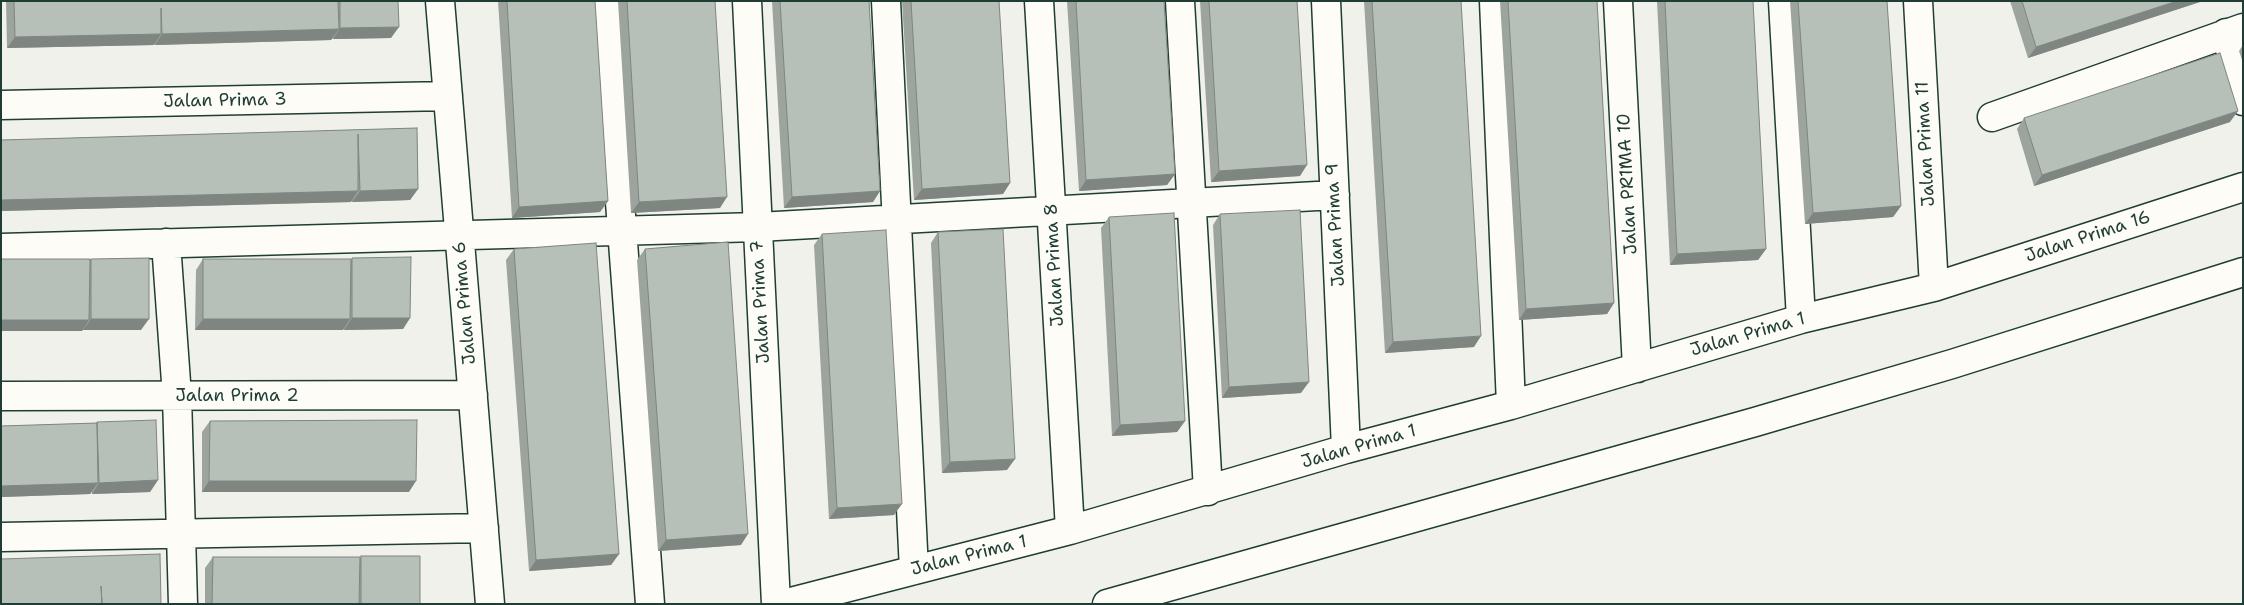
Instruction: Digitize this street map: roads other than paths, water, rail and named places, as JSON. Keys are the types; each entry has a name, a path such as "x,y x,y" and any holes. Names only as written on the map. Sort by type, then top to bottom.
{"street":[{"name":"Jalan Prima 6","path":"440,1 490,604"},
{"path":"606,1 650,604"},
{"name":"Jalan Prima 7","path":"746,1 776,604"},
{"path":"886,1 914,570"},
{"name":"Jalan Prima 8","path":"1039,1 1070,530"},
{"path":"1180,1 1208,491"},
{"name":"Jalan Prima 9","path":"1326,1 1346,450"},
{"path":"1494,1 1511,405"},
{"name":"Jalan PR1MA 10","path":"1618,1 1637,368"},
{"path":"1783,1 1801,318"},
{"name":"Jalan Prima 11","path":"1918,1 1934,286"},
{"path":"1992,117 2234,30 2243,101"},
{"name":"Jalan Prima 3","path":"1,105 448,96"},
{"name":"Jalan Prima 16","path":"1934,286 2243,187"},
{"path":"1,248 758,227 1335,195"},
{"path":"166,244 177,396 183,604"},
{"path":"1107,604 1755,422 1961,361 2243,272"},
{"name":"Jalan Prima 1","path":"783,604 1070,530 1346,450 1511,405 1801,318 1934,286"},
{"name":"Jalan Prima 2","path":"1,396 473,395"},
{"path":"1,537 484,528"}]}
